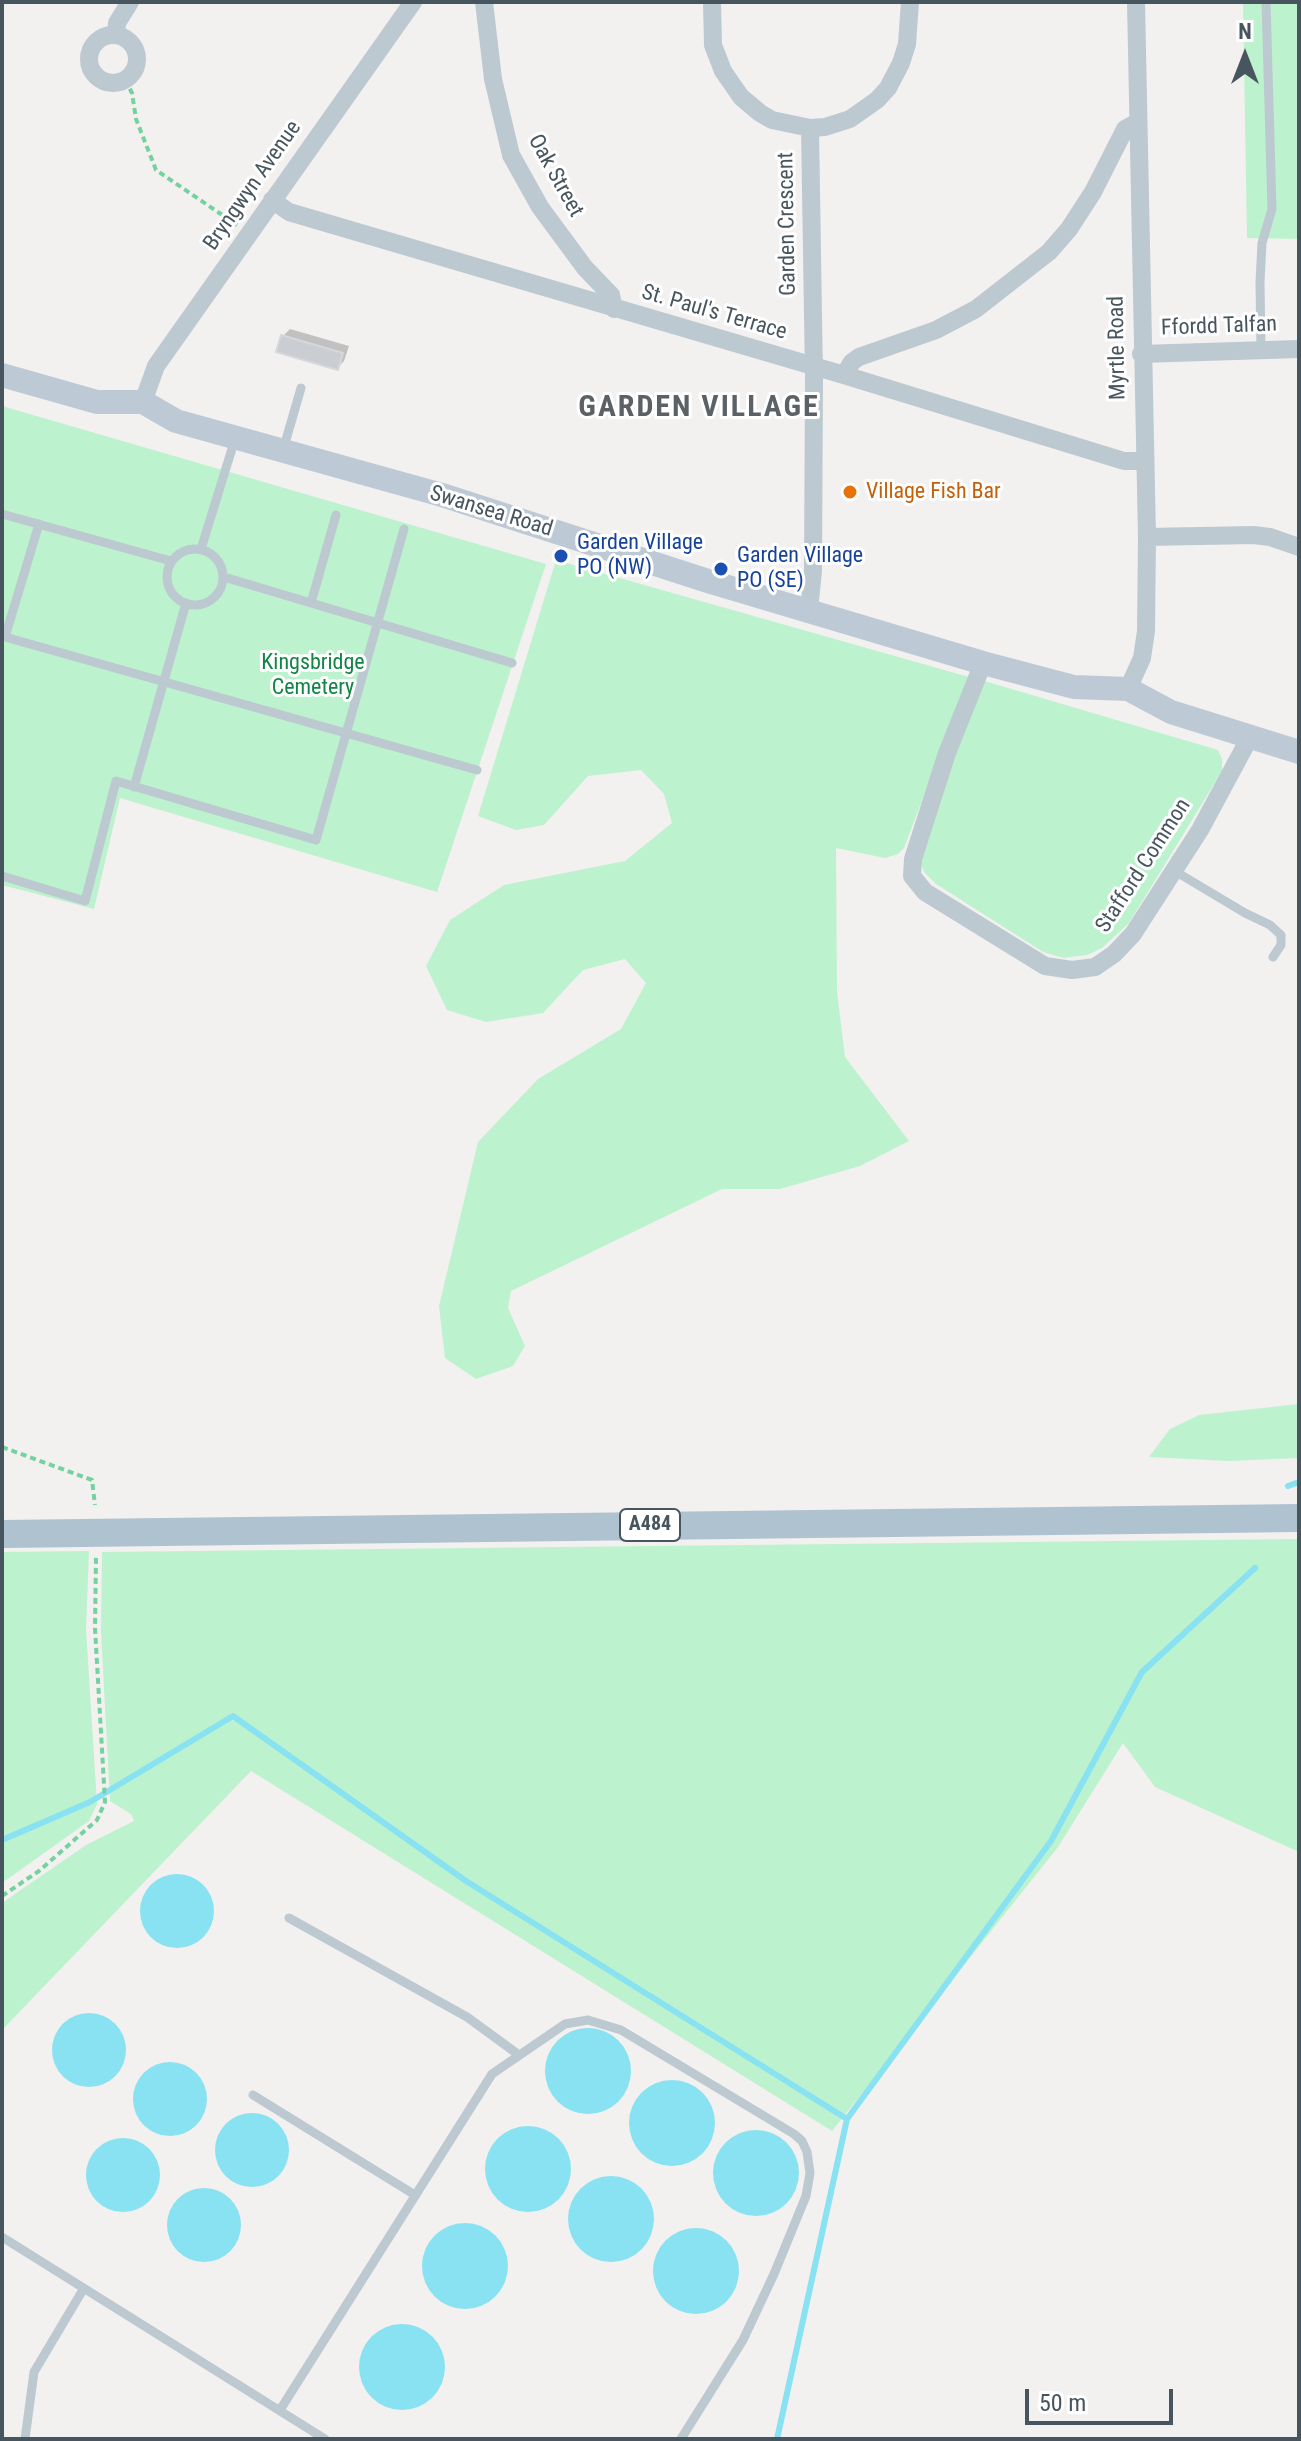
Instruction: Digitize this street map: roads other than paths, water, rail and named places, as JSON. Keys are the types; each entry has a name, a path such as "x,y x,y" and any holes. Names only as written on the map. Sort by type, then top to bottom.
{"main road":[{"name":"Swansea Road","path":"2,375 97,402 143,402 176,421 442,495 711,582 983,663 1074,687 1128,689 1171,712 1299,752"},
{"name":"A484","path":"2,1534 1299,1518"}],"street":[{"path":"116,35 117,23 130,2"},
{"name":"Bryngwyn Avenue","path":"143,402 156,366 413,2"},
{"name":"Oak Street","path":"484,2 493,79 511,155 540,207 585,268 611,295 614,309"},
{"name":"Garden Crescent","path":"712,2 713,45 723,71 741,97 772,120 810,128 850,119 888,88 907,44 910,2"},
{"name":"Myrtle Road","path":"1128,689 1146,643 1147,537 1136,2"},
{"path":"108,35 116,35 130,41 137,54 135,69 125,80 110,83 92,71 89,56 95,43 108,35"},
{"path":"844,375 859,357 936,330 976,309 1037,262 1069,229 1093,192 1125,129 1138,122"},
{"name":"Garden Crescent","path":"809,610 813,571 814,367 810,128"},
{"name":"St. Paul's Terrace","path":"272,200 289,212 1124,461 1145,461"},
{"name":"Ffordd Talfan","path":"1141,354 1299,349"},
{"path":"1147,537 1253,535 1299,547"},
{"name":"Stafford Common","path":"983,663 947,753 932,808 913,859 912,876 925,892 1045,966 1072,970 1095,967 1114,954 1133,934 1200,830 1250,737"}],"lane":[{"path":"1261,349 1262,243 1272,209 1266,2"},
{"path":"283,452 301,388"},
{"path":"201,549 235,439"},
{"path":"2,514 171,561"},
{"path":"311,603 336,515"},
{"path":"2,649 39,524"},
{"path":"2,876 85,901 116,781 316,840 404,529"},
{"path":"201,549 216,557 222,565 224,577 219,593 211,600 202,605 186,603 170,591 167,571 171,561 184,550 201,549"},
{"path":"224,577 512,663"},
{"path":"134,787 186,603"},
{"path":"5,637 477,770"},
{"path":"1173,870 1270,925 1281,935 1281,945 1273,957"},
{"path":"289,1918 467,2017 519,2055"},
{"path":"280,2410 492,2074 565,2024 588,2020 612,2025 794,2134 807,2152 810,2173 806,2196 774,2274 743,2340 681,2439"},
{"path":"253,2095 415,2195"},
{"path":"2,2237 325,2439"},
{"path":"25,2439 34,2372 84,2288"}],"water":[{"path":"170,1874 184,1874 198,1880 208,1890 214,1911 212,1925 198,1942 184,1948 170,1948 156,1942 146,1932 140,1918 140,1904 146,1890 156,1880"},
{"path":"82,2013 96,2013 110,2019 120,2029 126,2050 124,2064 110,2081 96,2087 82,2087 68,2081 58,2071 52,2057 52,2043 58,2029 68,2019"},
{"path":"588,2028 612,2035 624,2047 631,2071 624,2095 612,2107 588,2114 564,2107 552,2095 545,2071 552,2047 564,2035"},
{"path":"163,2062 177,2062 191,2068 201,2078 207,2099 205,2113 191,2130 177,2136 163,2136 149,2130 139,2120 133,2106 133,2092 139,2078 149,2068"},
{"path":"672,2080 696,2087 708,2099 715,2123 708,2147 696,2159 672,2166 648,2159 636,2147 629,2123 636,2099 648,2087"},
{"path":"245,2113 259,2113 273,2119 283,2129 289,2150 283,2171 273,2181 259,2187 245,2187 231,2181 221,2171 215,2157 215,2143 221,2129 231,2119"},
{"path":"528,2126 552,2133 564,2145 571,2169 564,2193 552,2205 528,2212 504,2205 492,2193 485,2169 492,2145 504,2133"},
{"path":"756,2130 780,2137 792,2149 799,2173 792,2197 780,2209 756,2216 732,2209 720,2197 713,2173 720,2149 732,2137"},
{"path":"116,2138 130,2138 144,2144 154,2154 160,2175 158,2189 144,2206 130,2212 116,2212 102,2206 92,2196 86,2182 86,2168 92,2154 102,2144"},
{"path":"611,2176 635,2183 647,2195 654,2219 647,2243 635,2255 611,2262 587,2255 575,2243 568,2219 575,2195 587,2183"},
{"path":"197,2188 211,2188 225,2194 235,2204 241,2225 239,2239 225,2256 211,2262 197,2262 183,2256 173,2246 167,2232 167,2218 173,2204 183,2194"},
{"path":"465,2223 489,2230 501,2242 508,2266 501,2290 489,2302 465,2309 441,2302 429,2290 422,2266 429,2242 441,2230"},
{"path":"696,2228 720,2235 732,2247 739,2271 732,2295 720,2307 696,2314 672,2307 660,2295 653,2271 660,2247 672,2235"},
{"path":"402,2324 426,2331 438,2343 445,2367 438,2391 426,2403 402,2410 378,2403 366,2391 359,2367 366,2343 378,2331"}],"waterway":[{"path":"1288,1486 1299,1482"},
{"path":"777,2439 847,2119 1051,1841 1142,1672 1255,1568"},
{"path":"2,1840 90,1802 233,1716 466,1881 847,2119"}],"place":[{"name":"Village Fish Bar","path":"850,492"},
{"name":"Garden Village PO (NW)","path":"561,556"},
{"name":"Garden Village PO (SE)","path":"721,569"}],"district":[{"name":"GARDEN VILLAGE","path":"699,408"}],"park label":[{"name":"Kingsbridge Cemetery","path":"313,676"}]}
